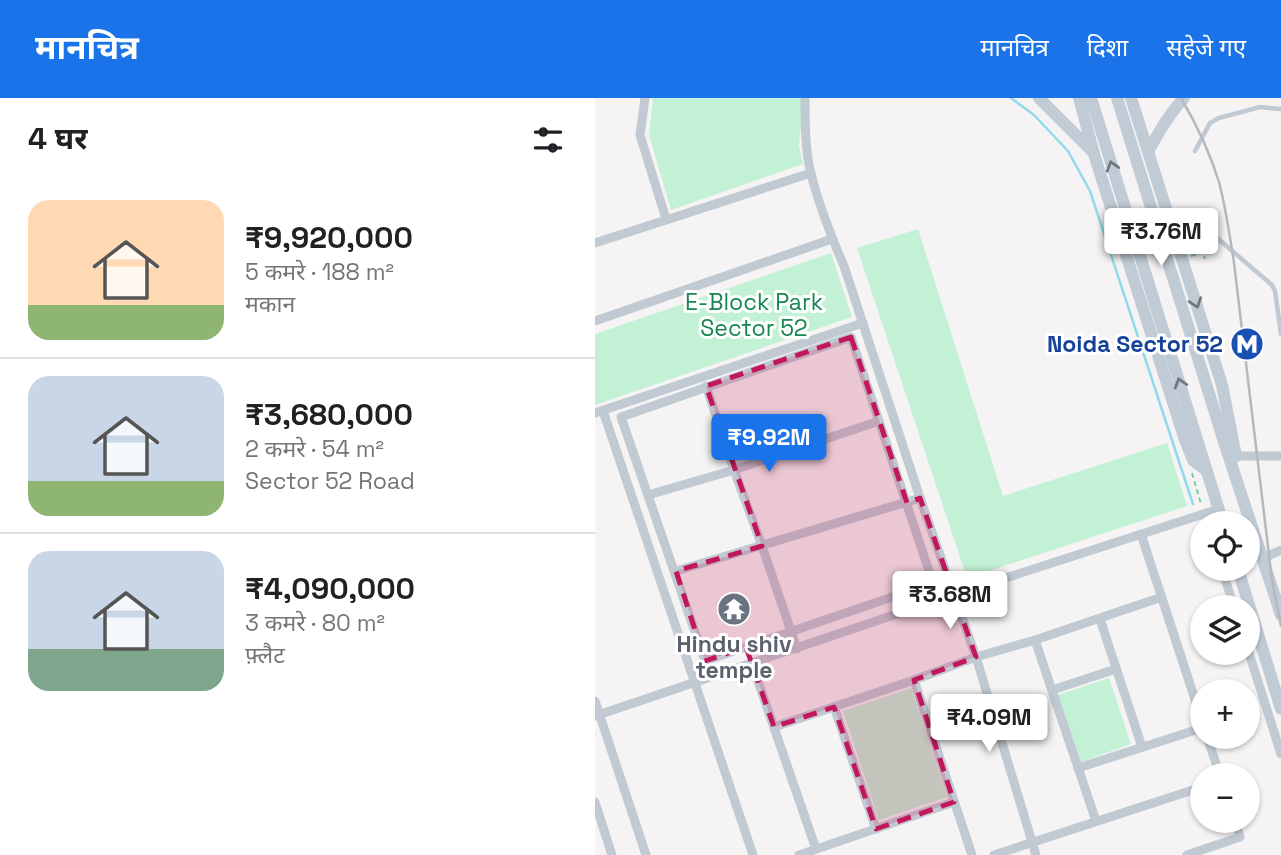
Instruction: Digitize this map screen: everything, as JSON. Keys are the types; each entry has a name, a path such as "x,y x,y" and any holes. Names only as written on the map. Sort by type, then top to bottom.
{"main road":[{"path":"1039,98 1094,153"},
{"path":"1079,98 1184,437 1193,460 1207,471"},
{"path":"1091,98 1219,509"},
{"path":"1117,98 1281,615"},
{"path":"1131,98 1221,385 1233,458"},
{"path":"1148,152 1174,108 1184,98"},
{"path":"1242,581 1281,709"}],"street":[{"path":"645,98 640,135 666,219"},
{"path":"805,98 811,173 832,239 845,265 920,498 976,657 1036,855"},
{"path":"595,232 597,243 811,173"},
{"path":"595,321 832,239"},
{"path":"753,855 696,683 599,412 863,323"},
{"path":"851,337 933,583 705,661 621,417 706,386 851,337"},
{"path":"706,386 797,649"},
{"path":"648,495 734,470 879,421"},
{"path":"1233,458 1281,456"},
{"path":"676,572 920,498"},
{"path":"597,716 953,595 1141,534 1190,522"},
{"path":"1141,534 1190,683"},
{"path":"1281,550 1265,558 1281,600"},
{"path":"774,727 976,657 1163,597"},
{"path":"1100,619 1142,747"},
{"path":"1035,640 1096,821"},
{"path":"752,664 816,849"},
{"path":"1253,665 1281,754"},
{"path":"1052,690 1116,668"},
{"path":"914,680 972,855"},
{"path":"595,701 597,716 646,855"},
{"path":"834,707 876,829"},
{"path":"1078,768 1190,732"},
{"path":"994,855 1190,791"},
{"path":"799,855 954,802"},
{"path":"595,803 612,855"},
{"path":"1187,855 1240,837 1239,833"}],"lane":[{"path":"1195,150 1210,123 1219,118 1260,107 1281,109"},
{"path":"1216,237 1272,285 1281,334"}],"path":[{"path":"1182,259 1203,252 1205,259"}],"highlighted area":[{"path":"851,337 907,503 920,498 976,657 914,680 954,802 876,829 834,707 774,727 746,647 705,661 676,571 762,546 706,386"}],"green space":[{"path":"653,98 803,98 799,146 803,164 671,210 649,135"},
{"path":"918,229 1003,496 1167,443 1187,506 967,578 857,248"},
{"name":"E-Block Park Sector 52","path":"831,253 852,317 595,405 595,334"},
{"path":"1109,678 1131,744 1081,762 1058,695"},
{"path":"911,688 947,797 879,820 843,711"}],"waterway":[{"path":"1011,98 1034,115 1068,151 1090,191 1193,504"}],"railway":[{"path":"1181,98 1212,160 1226,212 1272,580 1281,626"}],"place":[{"name":"Noida Sector 52","path":"1247,344"},
{"name":"Hindu shiv temple","path":"734,609"}]}
